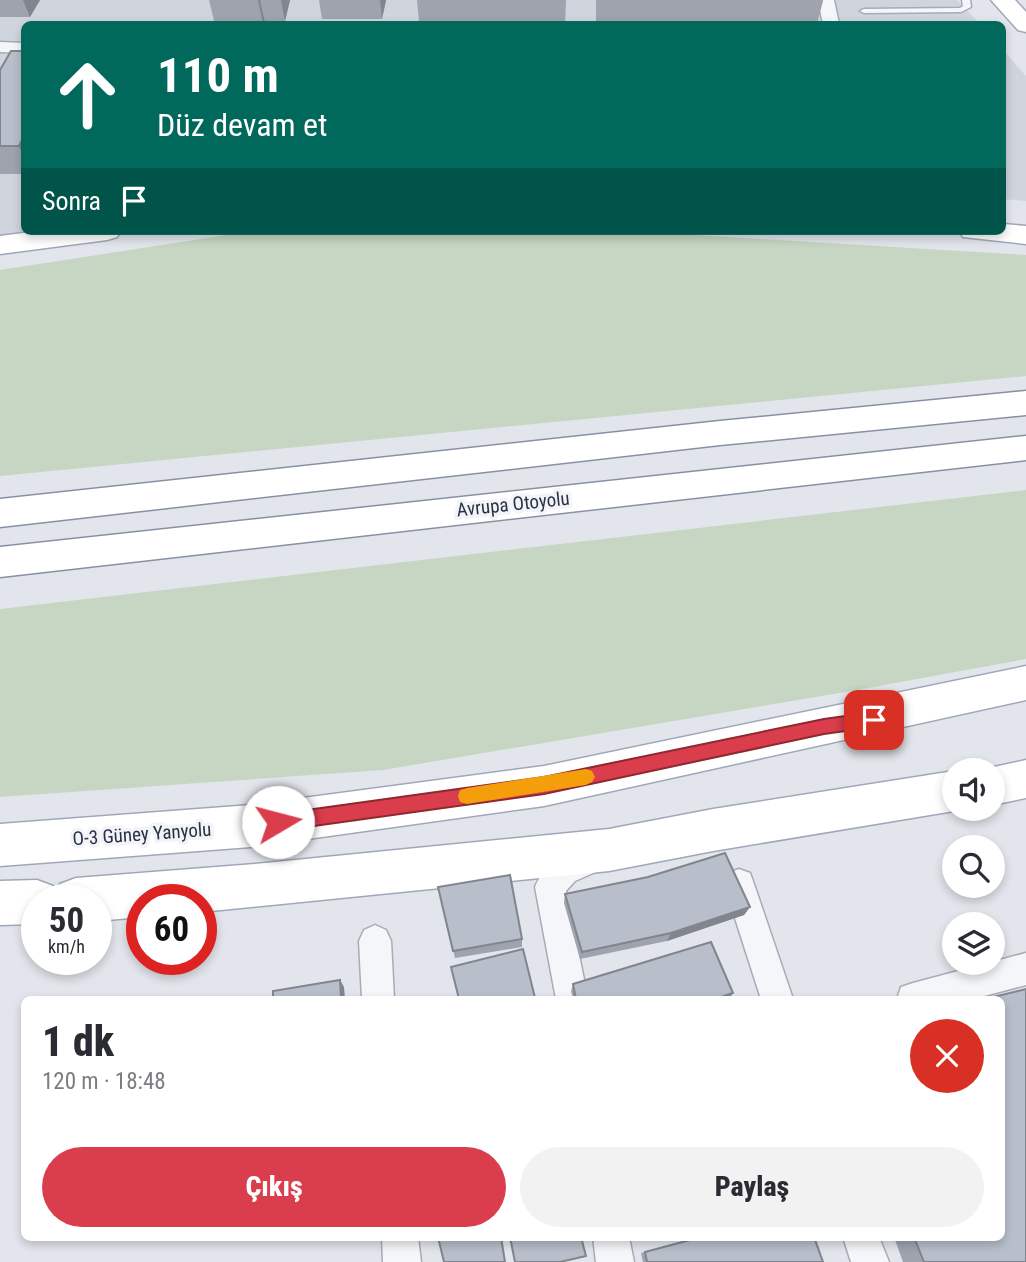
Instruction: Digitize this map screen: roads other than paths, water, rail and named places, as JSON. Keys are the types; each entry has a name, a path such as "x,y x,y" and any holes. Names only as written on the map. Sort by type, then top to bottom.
{"main road":[{"path":"1002,0 1026,25"},
{"path":"1006,208 1026,210"},
{"path":"1006,233 1026,235"},
{"path":"0,245 81,235"},
{"path":"0,256 89,235"},
{"path":"0,513 720,433 1026,403"},
{"name":"Avrupa Otoyolu","path":"0,562 1026,448"},
{"name":"O-3 Güney Yanyolu","path":"0,845 251,826 531,788 1026,683"},
{"path":"824,726 1026,702"},
{"path":"1005,783 1026,779"},
{"path":"112,897 269,885 609,850 713,830 942,793"},
{"path":"0,903 21,902"}],"street":[{"path":"826,0 830,21"},
{"path":"0,47 21,48"},
{"path":"571,996 550,887 564,871 609,850"},
{"path":"739,884 776,996"},
{"path":"375,941 379,996"},
{"path":"924,996 1026,969"},
{"path":"400,1241 402,1262"},
{"path":"612,1241 615,1262"},
{"path":"862,1241 870,1262"}],"lane":[{"path":"864,11 961,10 967,6 966,0"}]}
